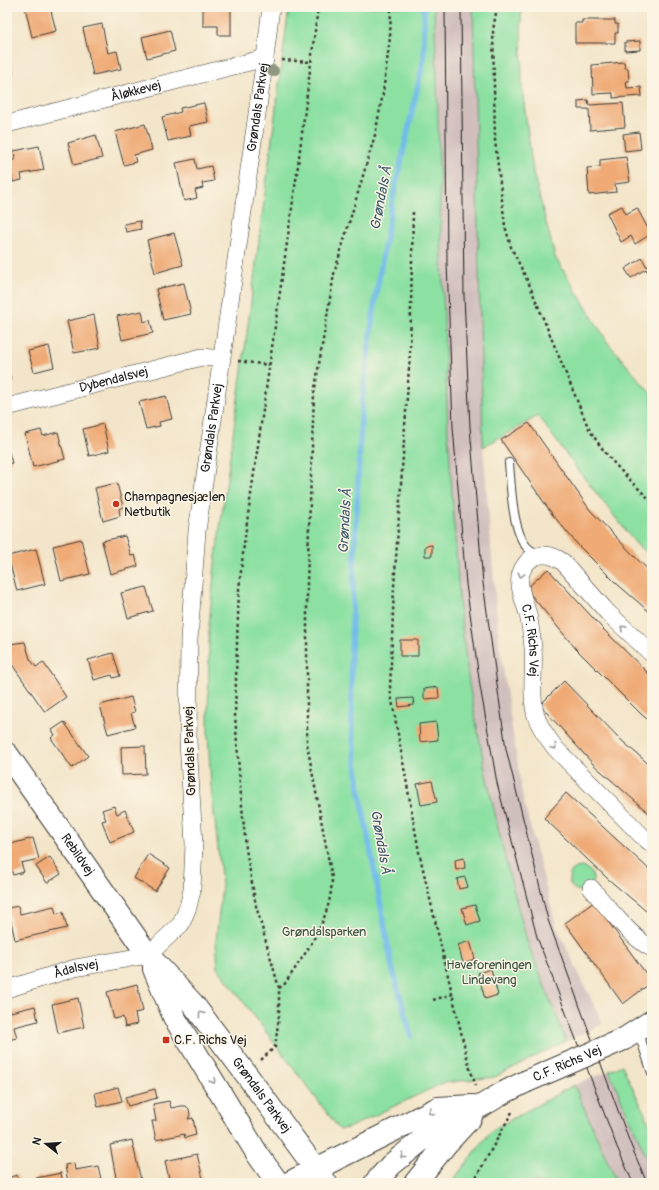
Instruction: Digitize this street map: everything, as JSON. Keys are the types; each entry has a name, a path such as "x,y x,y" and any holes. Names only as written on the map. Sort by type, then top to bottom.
{"main road":[{"name":"Rebildvej","path":"7,754 148,955"},
{"name":"Grøndals Parkvej","path":"148,955 193,1004 321,1176"},
{"path":"148,955 174,1017 258,1155 278,1183"},
{"name":"C.F. Richs Vej","path":"375,1183 391,1165 434,1130 525,1082 638,1030"},
{"name":"C.F. Richs Vej","path":"289,1183 321,1176 438,1108 483,1105"},
{"name":"C.F. Richs Vej","path":"416,1183 447,1143 483,1105"}],"street":[{"name":"Grøndals Parkvej","path":"148,955 181,924 188,907 192,890 194,844 188,741 189,639 197,531 271,7"},
{"name":"Åløkkevej","path":"7,124 265,58"},
{"name":"Dybendalsvej","path":"7,407 202,357 221,359"},
{"path":"539,555 546,554 556,556 563,562 608,613 652,654"},
{"name":"C.F. Richs Vej","path":"539,555 533,557 526,563 520,576 519,583 530,624 533,649 535,713 549,740 556,749 652,844"},
{"path":"591,888 630,932 648,947 652,948"},
{"name":"Ådalsvej","path":"7,989 75,968 148,955"}],"lane":[{"path":"509,463 516,520 520,534 525,545 539,555"},
{"path":"638,1030 652,1073"}],"path":[{"path":"275,1047 279,1016 280,988 256,906 246,848 235,715 236,643 239,589 246,528 318,7"},
{"path":"280,988 284,985 316,937 324,920 332,894 332,878 307,744 307,583 314,394 334,274 375,135 383,93 390,38 391,7"},
{"path":"497,7 493,30 495,140 505,226 511,247 529,284 588,427 597,443 610,460 652,502"},
{"path":"265,58 311,62"},
{"path":"413,212 410,353 394,587 390,689 419,852 473,1076"},
{"path":"243,362 269,365"},
{"path":"432,1000 453,994"},
{"path":"473,1183 510,1117"}],"shaded area":[{"path":"434,7 473,7 483,447 499,643 523,799 556,926 603,1024 566,1041 527,941 506,862 485,770 469,684 460,612 448,432"},
{"path":"609,1071 652,1170 652,1183 617,1183 574,1085"}],"green space":[{"name":"Grøndalsparken","path":"289,7 434,7 448,432 460,612 469,684 485,770 506,862 527,941 566,1041 495,1077 443,1083 346,1129 340,1130 218,968 216,941 222,884 211,787 208,735 209,625 215,564 245,348"},
{"path":"473,7 521,7 522,88 533,172 555,257 608,343 652,395 652,556 637,545 538,416 483,447"},
{"path":"581,867 590,870 593,879 590,888 581,891 572,888 569,879 572,870"},
{"path":"622,1065 652,1129 652,1170 609,1071"},
{"path":"574,1085 617,1183 451,1183 492,1130"}],"building":[{"path":"25,7 50,7 56,31 32,37"},
{"path":"203,7 231,7 231,35 218,35 218,26 203,26"},
{"path":"582,20 615,20 615,24 618,24 618,33 615,33 615,43 575,43 575,23 582,23"},
{"path":"102,24 108,53 117,51 121,69 93,75 83,28"},
{"path":"170,30 175,51 147,58 142,37"},
{"path":"640,41 640,50 625,51 625,42"},
{"path":"7,48 13,73 7,75"},
{"path":"624,62 625,68 628,68 629,81 626,81 627,88 641,87 642,96 613,98 613,93 593,94 592,65"},
{"path":"588,100 589,105 623,103 625,127 590,130 589,109 578,109 578,101"},
{"path":"204,103 208,122 189,126 191,136 168,141 162,117 181,112 180,108"},
{"path":"145,124 152,150 134,155 136,162 124,165 115,132"},
{"path":"639,132 641,149 625,151 623,134"},
{"path":"96,135 102,158 74,165 68,143"},
{"path":"39,146 44,170 21,174 22,180 13,182 9,161 15,160 14,151"},
{"path":"626,157 630,182 615,184 616,192 589,195 587,168 600,167 600,160"},
{"path":"195,159 197,169 211,166 214,181 202,183 203,188 195,190 197,198 184,201 176,163"},
{"path":"622,206 626,214 637,208 651,234 635,244 631,236 621,242 607,213"},
{"path":"140,221 141,229 126,232 124,224"},
{"path":"174,233 183,265 155,273 147,240"},
{"path":"642,258 647,267 652,264 652,278 646,269 631,278 625,269"},
{"path":"184,283 191,314 163,320 156,289"},
{"path":"142,311 144,322 150,320 153,333 122,340 117,316"},
{"path":"94,315 100,348 74,353 67,321"},
{"path":"49,346 54,367 34,372 28,351"},
{"path":"7,364 11,380 7,381"},
{"path":"166,396 172,419 159,422 160,426 146,429 139,402"},
{"path":"529,423 590,510 652,573 652,614 616,583 578,545 552,514 501,440"},
{"path":"103,424 109,451 89,456 83,429"},
{"path":"41,430 43,436 58,432 65,459 33,467 25,434"},
{"path":"7,446 12,463 7,464"},
{"path":"117,483 123,507 119,509 120,516 103,521 95,488"},
{"path":"125,536 131,556 135,555 138,566 110,574 102,541"},
{"path":"81,539 90,574 61,581 53,546"},
{"path":"432,545 432,556 425,556 425,546"},
{"path":"36,549 45,584 17,591 8,556"},
{"path":"548,569 603,629 652,677 652,723 641,714 576,649 526,589"},
{"path":"146,587 153,611 128,618 121,593"},
{"path":"400,640 418,640 418,656 400,656"},
{"path":"25,642 30,659 36,667 43,662 66,697 45,712 11,663 8,644"},
{"path":"113,653 120,676 113,678 112,675 94,680 88,660"},
{"path":"564,681 620,739 652,767 652,816 593,764 540,705"},
{"path":"438,687 439,698 424,699 424,689"},
{"path":"131,697 135,712 131,713 135,727 108,734 100,705"},
{"path":"413,698 414,705 399,707 398,699"},
{"path":"64,722 88,756 72,768 51,738 55,735 52,730"},
{"path":"436,722 438,740 420,742 419,724"},
{"path":"145,746 146,774 122,775 121,747"},
{"path":"432,781 437,802 421,805 417,784"},
{"path":"566,793 652,872 652,916 608,879 544,818"},
{"path":"114,806 117,814 125,810 134,832 110,842 102,821 106,820 102,810"},
{"path":"33,838 39,859 21,863 24,872 13,875 7,857 7,845"},
{"path":"148,854 170,868 155,891 134,878"},
{"path":"50,857 61,874 47,883 36,866"},
{"path":"464,858 465,868 456,870 455,860"},
{"path":"465,877 468,887 459,889 457,879"},
{"path":"594,902 652,982 623,1004 565,923"},
{"path":"475,905 480,921 467,925 462,908"},
{"path":"18,906 20,914 54,906 56,914 63,912 67,928 15,940 8,908"},
{"path":"470,941 475,959 463,963 458,945"},
{"path":"491,969 498,995 485,999 478,973"},
{"path":"137,984 143,1011 135,1013 137,1024 125,1027 123,1017 114,1019 107,992"},
{"path":"78,998 84,1027 58,1033 52,1004"},
{"path":"35,1006 38,1021 14,1027 17,1038 7,1040 7,1013"},
{"path":"118,1087 122,1101 98,1107 95,1093"},
{"path":"155,1089 157,1098 128,1106 125,1097"},
{"path":"169,1101 171,1108 186,1106 189,1109 190,1115 188,1119 193,1118 196,1135 185,1138 184,1134 156,1140 152,1121 156,1121 153,1104"},
{"path":"132,1140 141,1181 117,1183 110,1145"},
{"path":"197,1154 204,1183 170,1183 165,1161"},
{"path":"74,1163 75,1170 98,1166 102,1183 68,1183 65,1165"},
{"path":"61,1173 63,1183 37,1183 36,1178"},
{"path":"17,1175 19,1183 7,1183 7,1178"}],"waterway":[{"name":"Grøndals Å","path":"411,1036 392,967 359,787 352,730 351,648 362,401 375,301 392,203 424,58 424,7"}],"tram line":[{"path":"445,7 447,263 453,427 466,584 480,686 497,783 537,937 617,1147 633,1183"},
{"path":"461,7 464,296 470,427 483,583 506,749 548,920 630,1143 647,1183"}],"place":[{"name":"Champagnesjælen Netbutik","path":"116,504"},
{"name":"C.F. Richs Vej","path":"166,1040"}],"park label":[{"name":"Haveforeningen Lindevang","path":"489,972"}]}
